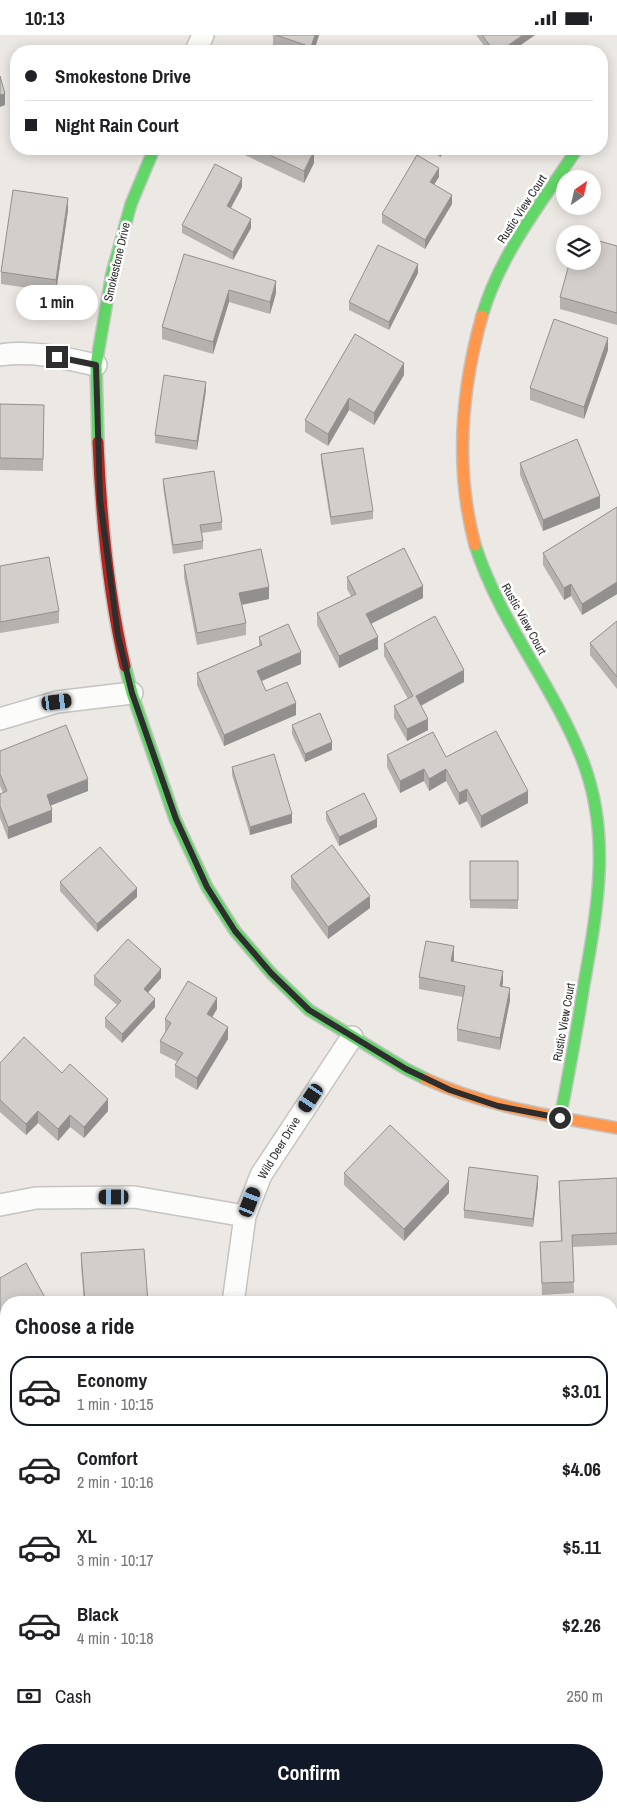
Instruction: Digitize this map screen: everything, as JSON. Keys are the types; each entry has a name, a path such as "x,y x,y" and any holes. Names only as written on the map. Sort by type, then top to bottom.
{"street":[{"name":"Smokestone Drive","path":"151,155 131,204 112,273 96,365 100,499 108,579 118,636 132,693 176,819 207,887 235,931 271,973 309,1010 406,1069 450,1090 498,1106 617,1128"},
{"name":"Rustic View Court","path":"560,1118 599,904 600,854 597,811 587,775 573,737 556,702 498,603 480,563 468,518 461,461 467,385 480,318 495,280 516,242 573,155"},
{"path":"0,355 16,352 57,357 96,365"},
{"path":"0,719 57,702 132,693"},
{"name":"Wild Deer Drive","path":"234,1296 245,1216 261,1175 352,1037"},
{"path":"0,1205 36,1198 134,1197 245,1216"}],"building":[{"path":"276,35 315,35 312,45 305,45"},
{"path":"482,35 523,35 509,45 490,45"},
{"path":"0,76 5,94 0,95"},
{"path":"270,155 312,155 304,171"},
{"path":"417,155 439,168 430,182 452,195 425,240 382,214"},
{"path":"215,164 242,178 227,206 251,219 233,252 182,225"},
{"path":"13,190 68,198 56,280 1,272"},
{"path":"601,242 617,246 617,313 560,297 568,270 601,270"},
{"path":"378,245 418,264 389,322 349,302"},
{"path":"184,254 276,281 270,302 229,290 213,342 162,327"},
{"path":"554,319 608,338 584,407 530,388"},
{"path":"355,334 404,363 374,413 349,398 328,434 305,420"},
{"path":"164,375 206,382 197,441 155,435"},
{"path":"0,404 44,405 43,459 0,458"},
{"path":"577,439 600,496 543,520 520,463"},
{"path":"363,448 373,511 331,517 321,454"},
{"path":"214,471 222,522 200,525 203,541 173,545 163,479"},
{"path":"617,507 617,582 582,604 571,584 564,588 543,553"},
{"path":"404,548 423,586 366,614 378,637 339,656 317,613 356,594 347,577"},
{"path":"261,549 269,587 239,593 246,623 197,633 184,565"},
{"path":"49,557 59,611 0,622 0,566"},
{"path":"435,616 464,670 416,696 428,719 407,729 394,706 413,696 384,644"},
{"path":"617,621 617,677 590,643"},
{"path":"288,624 301,652 257,671 266,691 287,682 296,703 224,735 197,673 262,645 259,637"},
{"path":"320,713 332,742 305,754 292,725"},
{"path":"66,725 88,779 47,795 52,810 8,827 0,806 0,794 7,791 0,774 0,751"},
{"path":"496,731 528,791 481,816 467,789 459,793 446,769 429,779 424,769 400,781 387,755 433,732 446,757"},
{"path":"274,754 292,814 250,827 232,767"},
{"path":"364,793 377,819 339,837 326,812"},
{"path":"332,845 370,896 328,927 291,876"},
{"path":"100,847 137,888 97,924 60,882"},
{"path":"470,861 518,861 518,900 470,900"},
{"path":"128,939 161,969 144,989 155,999 122,1034 105,1018 121,1001 94,976"},
{"path":"426,941 454,946 451,961 503,971 500,986 510,988 500,1038 457,1029 465,986 419,977"},
{"path":"188,981 217,998 207,1014 228,1027 197,1078 175,1065 183,1053 160,1041 171,1023 165,1019"},
{"path":"24,1037 62,1073 70,1064 108,1099 84,1127 70,1115 58,1129 38,1111 26,1124 0,1100 0,1063"},
{"path":"390,1125 449,1181 404,1229 344,1173"},
{"path":"469,1167 538,1176 533,1219 464,1210"},
{"path":"617,1178 617,1233 572,1235 574,1282 542,1283 540,1242 562,1241 559,1181"},
{"path":"144,1249 147,1296 84,1296 81,1253"},
{"path":"26,1263 44,1296 0,1296 0,1278"}],"traffic: fast":[{"path":"98,442 96,365 112,273 131,204 151,155"},
{"path":"482,316 490,293 511,250 573,155"},
{"path":"475,545 485,573 511,626 568,727 590,783 596,811 599,868 594,926 560,1118"},
{"path":"125,666 132,693 175,819 207,887 235,931 271,973 309,1010 406,1069 426,1079"}],"traffic: slow":[{"path":"475,545 465,488 463,431 469,373 482,316"},
{"path":"426,1079 449,1089 496,1104 617,1128"}],"traffic: jam":[{"path":"98,442 106,555 114,611 125,666"}],"route":[{"path":"57,357 96,365 100,499 108,579 118,636 132,693 176,819 207,887 235,931 271,973 309,1010 406,1069 450,1090 498,1106 560,1118"}]}
